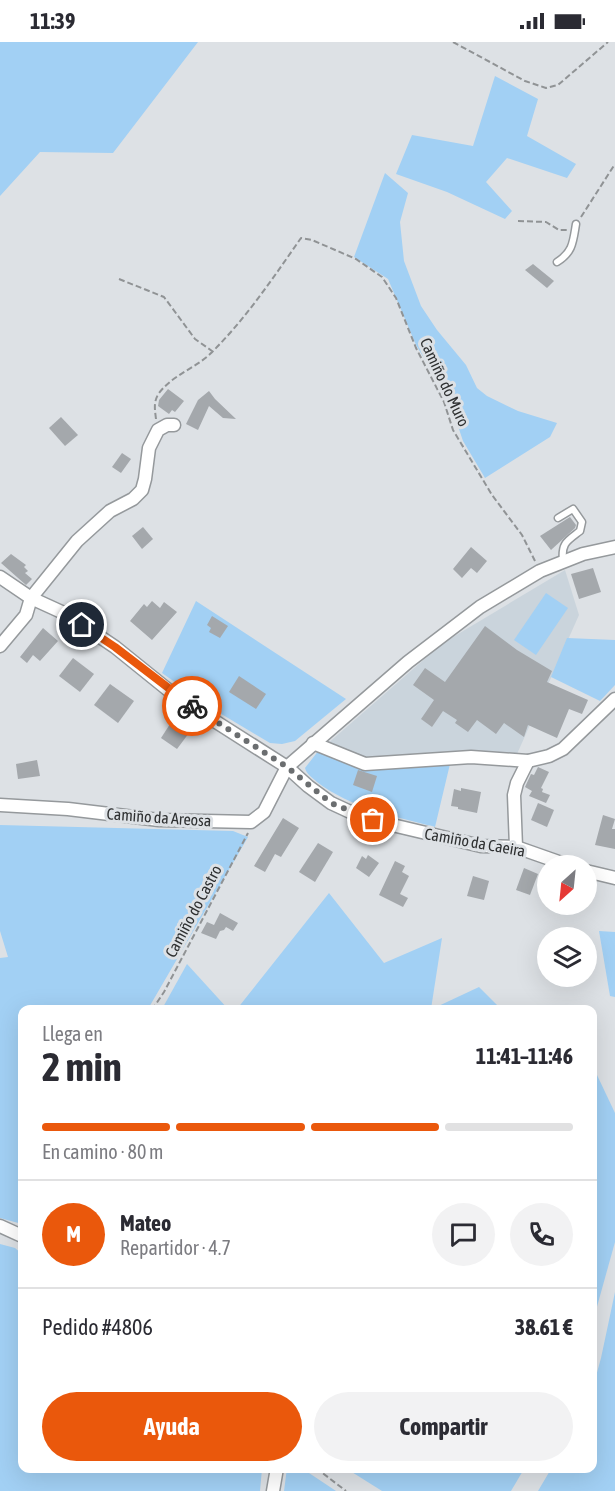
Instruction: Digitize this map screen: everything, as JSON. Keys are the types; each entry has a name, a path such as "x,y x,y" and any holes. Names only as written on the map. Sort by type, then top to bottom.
{"street":[{"path":"0,646 26,615 31,598 77,541 110,512 134,499 142,490 146,479 148,448 158,430 166,425 174,425"},
{"path":"251,822 264,812 287,767 408,662 480,606 540,571 583,554 615,547"},
{"name":"Camiño da Caeira","path":"0,577 31,598 66,614 115,647 177,697 287,767 331,803 359,816 481,846 516,847 539,855"},
{"path":"313,744 365,764 471,757 528,761 549,756 563,749 615,699"},
{"path":"516,847 514,795 516,783 528,761"},
{"name":"Camiño da Areosa","path":"0,806 68,809 159,820 251,822"},
{"path":"597,874 615,878"},
{"path":"0,1226 18,1234"},
{"path":"273,1491 275,1473"}],"lane":[{"path":"557,262 567,256 572,247 576,224"},
{"path":"558,519 573,509 582,522 580,531 566,542 562,550 564,562"}],"path":[{"path":"453,42 525,81 546,88 558,85 608,42"},
{"path":"518,221 546,222 559,230 571,230 615,164"},
{"name":"Camiño do Muro","path":"212,351 267,287 301,238 312,240 356,259 382,277 396,298 416,348 444,402 453,430 492,495 522,535 540,571"},
{"path":"119,279 164,297 195,339 212,351 171,381 158,395 154,405 158,430"},
{"name":"Camiño do Castro","path":"155,1005 198,929 248,833 251,822"},
{"path":"323,1473 346,1491"}],"shaded area":[{"path":"0,42 198,42 113,153 40,152 0,196"},
{"path":"495,76 538,99 527,136 576,164 567,178 507,158 486,182 512,211 505,219 447,192 396,174 412,135 473,146"},
{"path":"385,173 408,193 400,222 404,261 421,306 437,330 466,365 477,388 487,396 518,411 557,423 550,437 485,478 463,441 445,387 433,373 416,345 388,279 354,257"},
{"path":"565,570 579,615 517,754 368,760 326,745 443,643"},
{"path":"546,593 568,608 536,655 514,640"},
{"path":"196,601 346,699 295,741 282,744 270,743 213,709 162,673"},
{"path":"567,638 615,640 615,685 600,701 551,677"},
{"path":"319,750 365,767 450,764 435,827 358,805 330,791 310,776 305,768"},
{"path":"0,825 233,831 248,837 150,1005 18,1005 18,1223 0,1218 0,958 8,957 0,931"},
{"path":"329,893 384,963 442,938 432,1005 240,1005"},
{"path":"599,931 615,932 615,997 610,996"},
{"path":"187,964 224,1005 164,1005"},
{"path":"479,987 497,1005 441,1005"},
{"path":"597,1075 615,1113 615,1242 597,1307"},
{"path":"0,1244 18,1251 18,1473 262,1473 260,1491 0,1491"},
{"path":"615,1292 615,1491 538,1491 549,1473 597,1473 597,1372"},
{"path":"286,1473 309,1473 336,1491 284,1491"},
{"path":"353,1473 522,1473 511,1491 382,1491"}],"building":[{"path":"533,264 554,281 547,288 525,270"},
{"path":"168,389 184,401 175,412 172,410 169,414 158,406 159,400"},
{"path":"209,391 236,419 223,418 209,406 198,430 186,424 198,400"},
{"path":"61,417 78,435 65,446 49,428"},
{"path":"122,453 131,459 121,473 112,467"},
{"path":"570,517 576,525 575,528 551,550 540,536"},
{"path":"143,527 153,539 142,549 132,536"},
{"path":"471,547 487,561 477,573 471,568 462,578 453,569"},
{"path":"11,554 26,565 24,567 28,571 25,573 32,579 26,585 1,563"},
{"path":"593,568 601,592 579,599 571,574"},
{"path":"152,601 160,608 164,602 177,612 152,640 130,621 144,604 147,607"},
{"path":"212,616 228,626 220,638 209,632 211,628 207,625"},
{"path":"485,626 517,650 552,671 547,682 588,700 582,714 569,709 557,738 528,725 524,737 504,723 496,734 477,720 468,732 455,723 457,720 443,711 432,727 421,719 434,700 413,685 425,668 445,682"},
{"path":"43,628 58,641 40,661 33,655 27,663 20,657"},
{"path":"73,658 94,674 80,692 59,676"},
{"path":"239,676 266,694 256,709 229,692"},
{"path":"110,684 134,701 118,723 94,705"},
{"path":"172,721 189,733 177,749 161,738"},
{"path":"37,760 40,776 18,779 16,764"},
{"path":"538,767 549,772 541,788 542,792 550,795 546,803 529,796 532,791 525,787 531,774 534,775"},
{"path":"358,770 377,776 372,792 353,785"},
{"path":"461,788 481,792 477,813 451,806 454,789 461,791"},
{"path":"538,803 554,810 547,827 531,820"},
{"path":"603,815 615,819 612,829 615,829 615,849 595,845"},
{"path":"283,818 299,828 281,857 275,854 265,872 254,866"},
{"path":"318,843 333,852 315,882 299,872"},
{"path":"368,855 379,863 369,877 356,868 362,856 366,859"},
{"path":"395,861 405,866 402,872 409,876 400,894 408,898 403,907 379,895"},
{"path":"524,868 537,874 530,895 516,890"},
{"path":"473,876 489,881 484,900 467,896"},
{"path":"220,913 238,923 233,931 226,927 220,931 216,939 201,933 207,922 214,925"}],"way so far":[{"path":"192,706 287,767 331,803 373,820"}],"route":[{"path":"82,625 115,647 177,697 192,706"}]}
